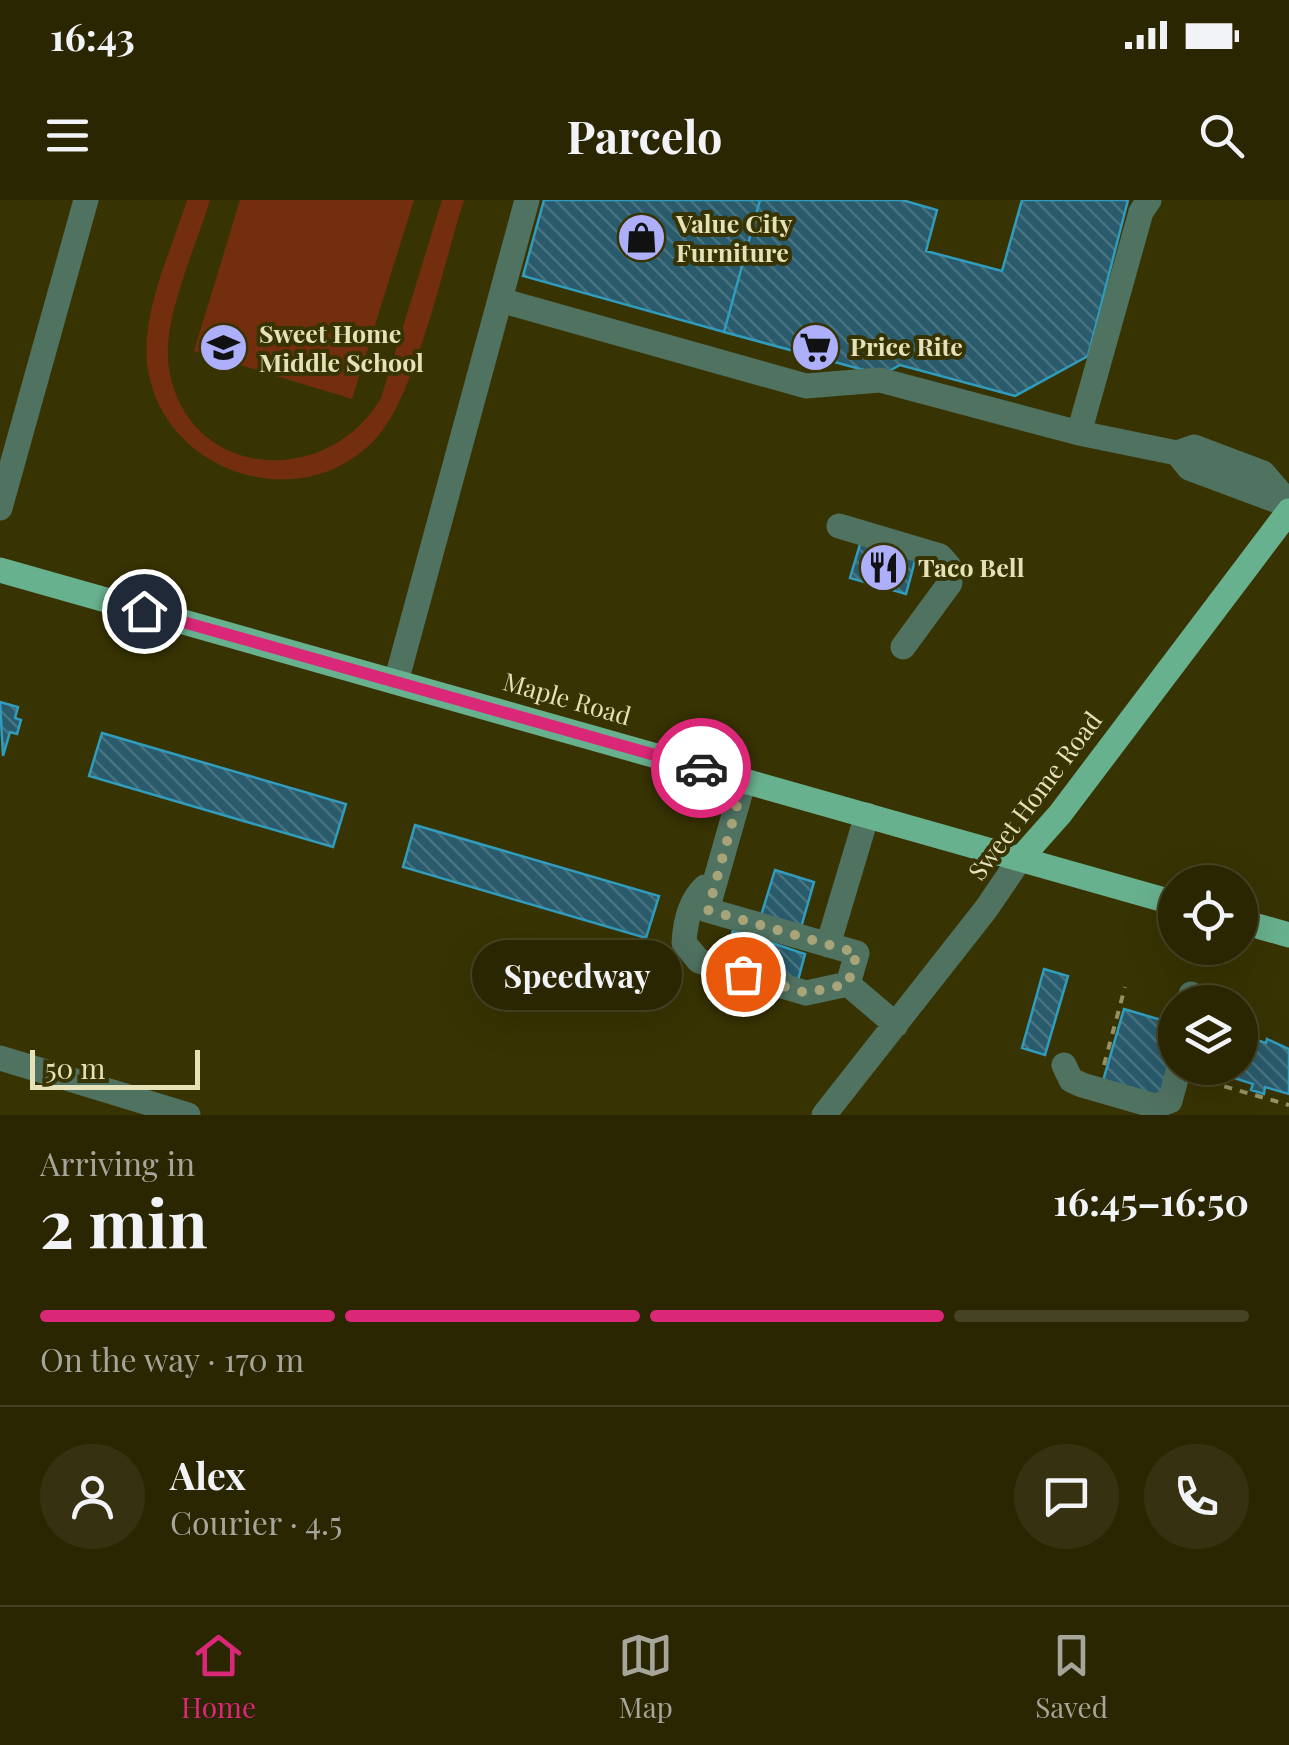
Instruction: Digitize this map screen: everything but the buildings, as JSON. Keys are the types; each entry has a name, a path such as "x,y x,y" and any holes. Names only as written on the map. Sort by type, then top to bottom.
{"main road":[{"name":"Sweet Home Road","path":"1020,859 1060,814 1289,506"},
{"name":"Maple Road","path":"0,570 1158,898"},
{"path":"1258,926 1289,935"}],"street":[{"path":"0,508 86,200"},
{"path":"396,682 527,200"},
{"path":"1079,433 1136,228 1148,200"},
{"path":"500,300 806,386 880,380 1079,433 1178,453 1188,468 1289,506"},
{"path":"839,526 940,556 950,566 950,583 903,647"},
{"path":"744,780 708,910 857,953 848,984"},
{"path":"828,945 867,815"},
{"name":"Sweet Home Road","path":"824,1115 1020,859"},
{"path":"716,878 694,898 685,932 684,943 699,961 806,993 848,984"},
{"path":"848,984 896,1025"},
{"path":"0,1058 188,1115"},
{"path":"1064,1066 1071,1080 1082,1085 1155,1106 1170,1100 1174,1085"}],"path":[{"path":"1099,1080 1125,987"},
{"path":"1221,1085 1289,1105"}],"shaded area":[{"path":"187,200 210,200 175,307 169,369 181,406 203,434 230,451 262,460 296,458 328,448 357,427 381,398 442,200 464,200 405,389 378,436 348,461 315,475 279,479 243,474 210,460 182,437 160,407 148,370 148,328 158,284"},
{"path":"240,200 414,200 352,399 194,351"}],"way so far":[{"path":"701,768 744,780 708,910 857,953 848,984 806,993 743,974"}],"place":[{"name":"Value City Furniture","path":"641,238"},
{"name":"Price Rite","path":"815,347"},
{"name":"Sweet Home Middle School","path":"224,348"},
{"name":"Taco Bell","path":"883,568"},
{"name":"Speedway","path":"743,974"}],"route":[{"path":"144,611 701,768"}]}
